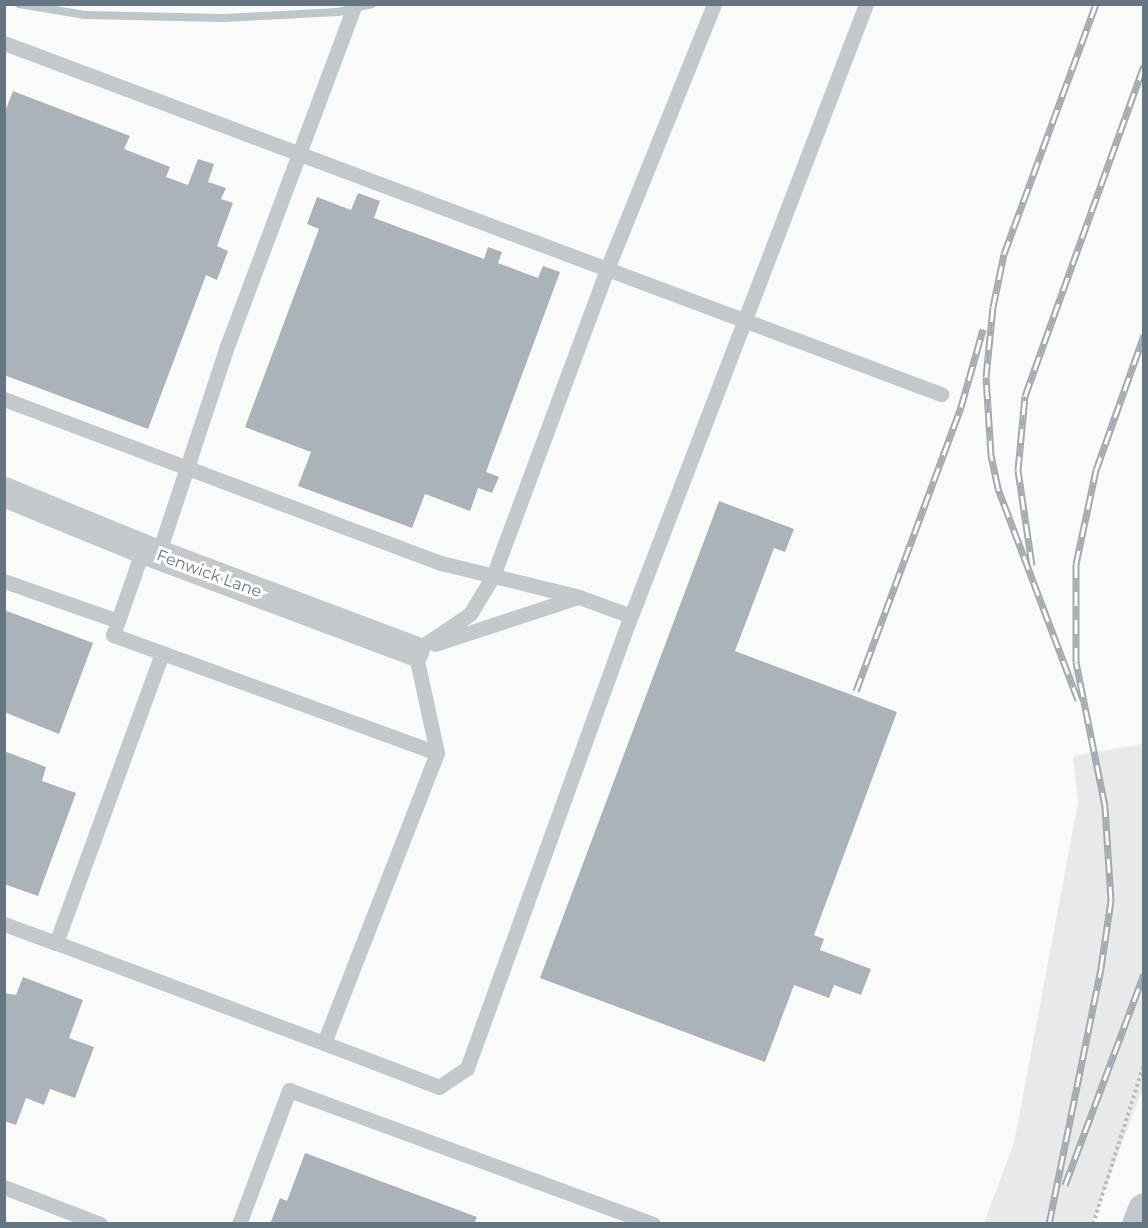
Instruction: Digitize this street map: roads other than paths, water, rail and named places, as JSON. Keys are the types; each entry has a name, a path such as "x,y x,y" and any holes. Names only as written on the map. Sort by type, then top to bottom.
{"street":[{"name":"Fenwick Lane","path":"4,492 151,552 415,651"},
{"path":"1138,1224 1143,1209"}],"lane":[{"path":"355,4 187,467 113,635 437,753"},
{"path":"415,651 470,614 493,576 608,269 714,4"},
{"path":"4,924 439,1088 467,1068 631,616 866,4"},
{"path":"4,43 941,394"},
{"path":"4,399 441,563 579,597 631,616"},
{"path":"4,581 118,621"},
{"path":"415,651 579,597"},
{"path":"324,1043 437,753 415,651"},
{"path":"56,943 162,653"},
{"path":"239,1224 289,1090 653,1224"},
{"path":"4,1187 100,1224"}],"waterway":[{"path":"19,4 85,15 224,18 338,12 372,4"}],"railway":[{"path":"1078,700 998,488 991,454 986,377 993,307 1004,254 1096,4"},
{"path":"1032,565 1018,470 1025,396 1144,66"},
{"path":"856,691 961,407 983,329"},
{"path":"1049,1224 1101,968 1111,900 1105,806 1076,662 1076,564 1096,470 1144,335"},
{"path":"1065,1185 1144,974"}]}
